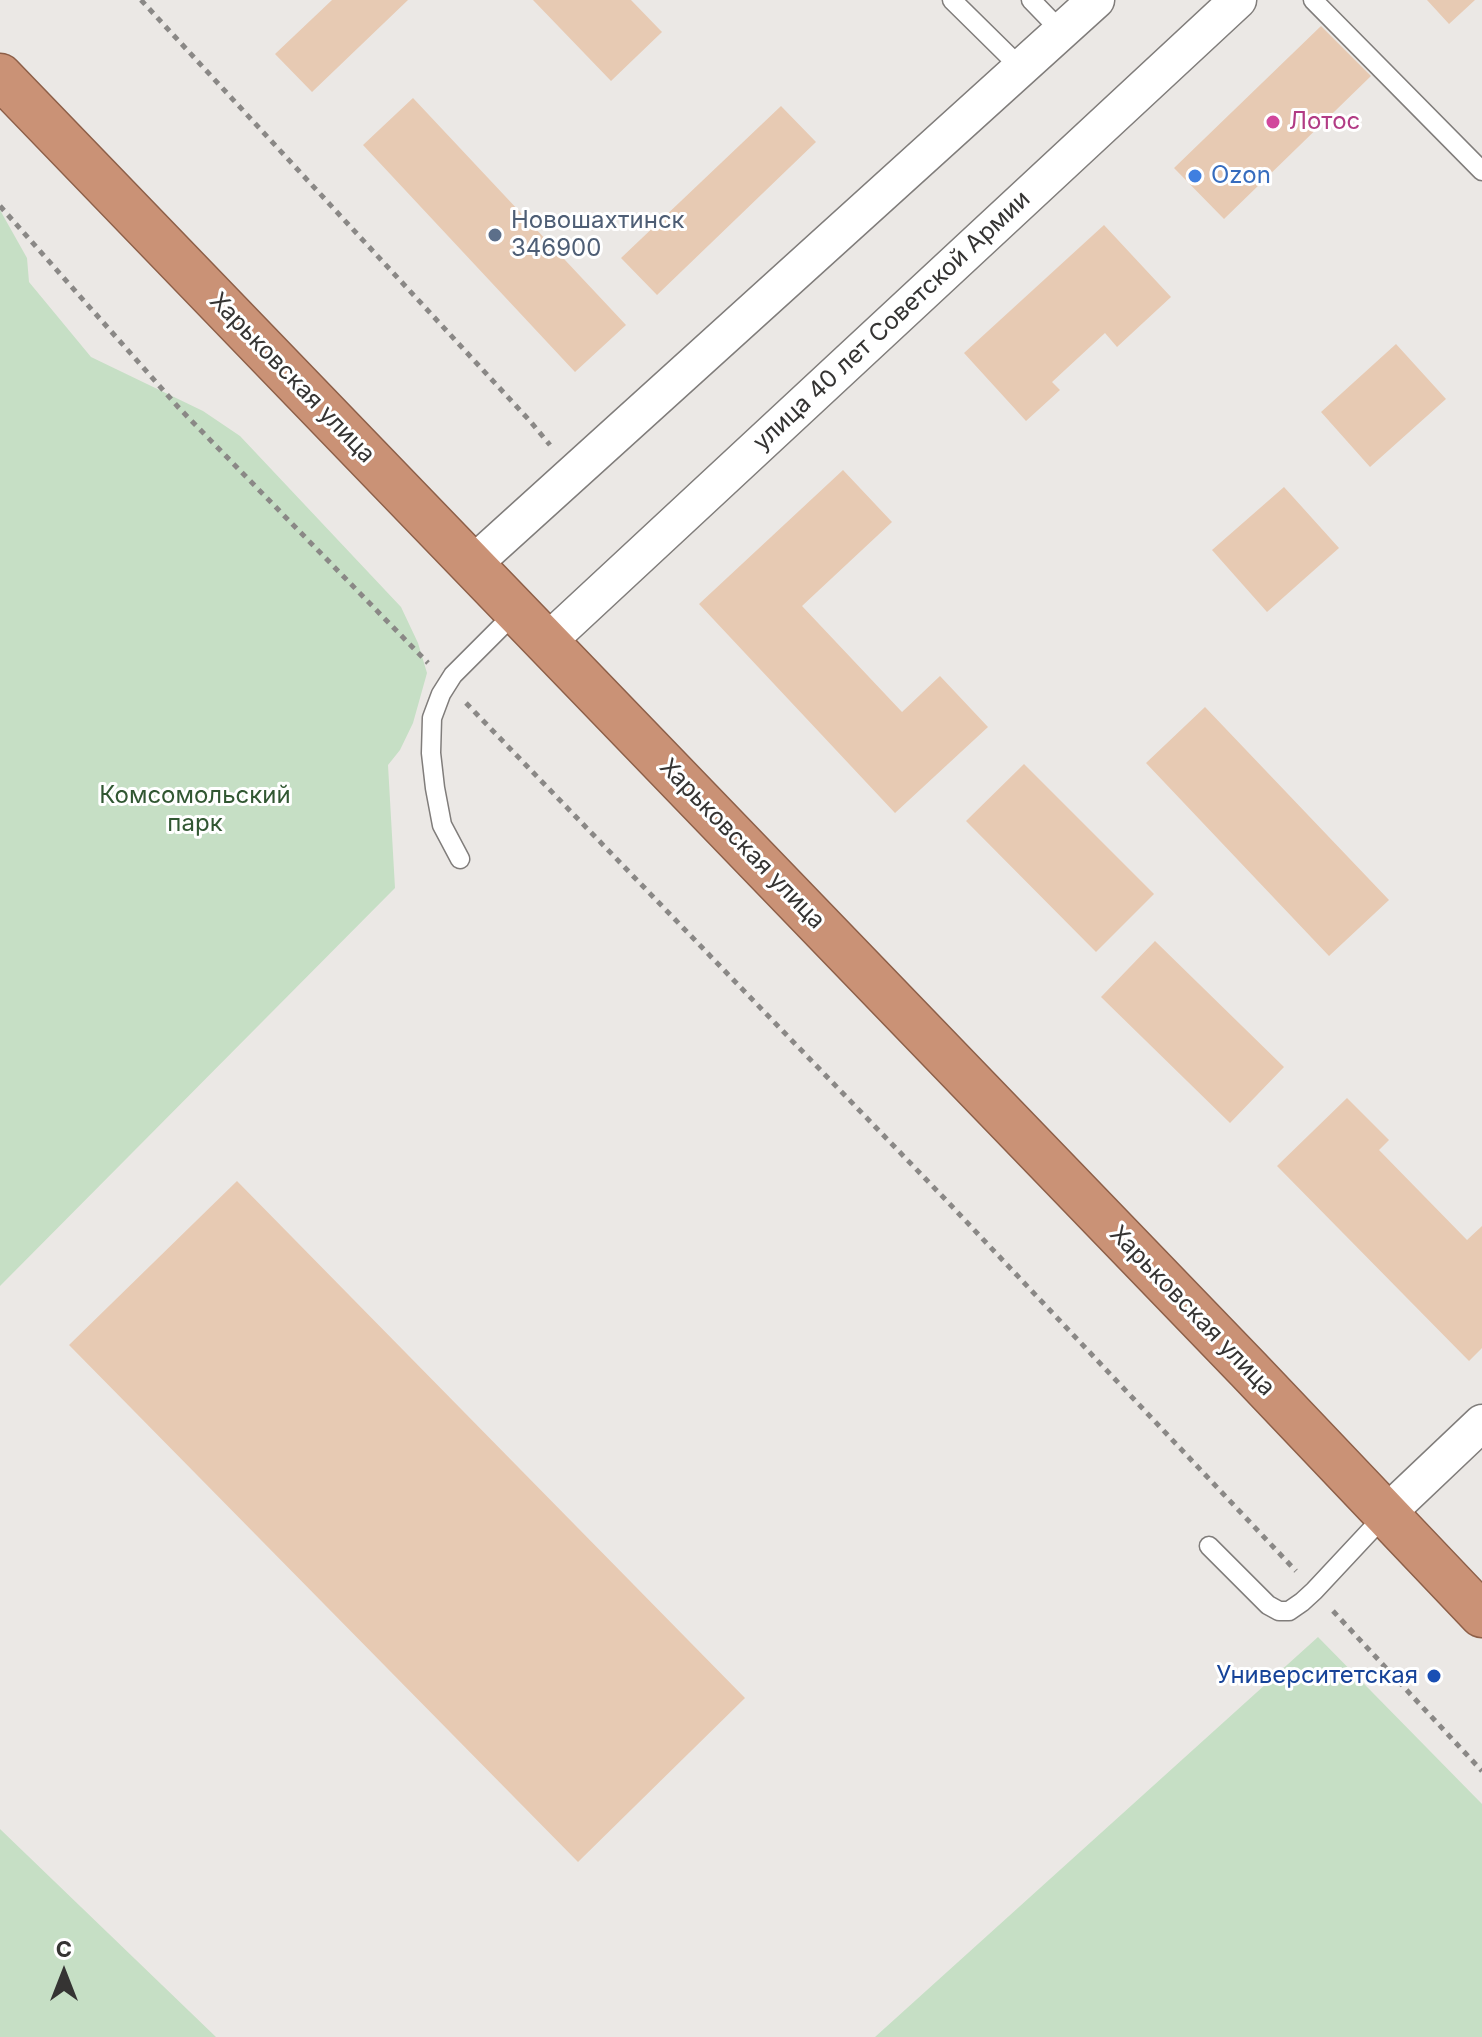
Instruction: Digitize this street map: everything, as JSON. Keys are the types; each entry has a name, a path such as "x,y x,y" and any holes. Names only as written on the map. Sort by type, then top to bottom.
{"highway":[{"name":"Харьковская улица","path":"0,76 1482,1615"}],"street":[{"path":"472,565 1096,0"},
{"name":"улица 40 лет Советской Армии","path":"547,642 1238,0"},
{"path":"1386,1514 1482,1423"}],"lane":[{"path":"952,0 1021,68"},
{"path":"1031,0 1062,32"},
{"path":"1313,0 1482,171"},
{"path":"460,859 442,825 431,753 432,718 441,694 453,675 517,610"},
{"path":"1209,1546 1268,1605 1279,1611 1289,1611 1314,1591 1386,1514"}],"path":[{"path":"141,0 530,421 574,473"},
{"path":"0,206 179,408 945,1199 1264,1535 1482,1771"}],"green space":[{"name":"Комсомольский парк","path":"0,210 27,258 29,282 91,357 203,411 240,436 401,607 418,643 427,673 413,723 400,750 388,765 395,888 0,1286"},
{"path":"1318,1637 1482,1804 1482,2037 875,2037"},
{"path":"0,1829 216,2037 0,2037"}],"building":[{"path":"332,0 408,0 312,92 275,54"},
{"path":"533,0 631,0 662,32 611,81"},
{"path":"1427,0 1475,0 1449,24"},
{"name":"Лотос","path":"1321,26 1371,76 1224,219 1174,168"},
{"path":"413,98 626,325 575,372 363,145"},
{"path":"781,106 816,142 657,295 621,258"},
{"path":"1104,225 1171,297 1117,347 1105,333 1052,382 1060,390 1026,421 964,353"},
{"path":"1396,344 1446,399 1370,467 1321,412"},
{"path":"843,470 892,522 802,606 902,712 940,676 988,727 895,813 699,604"},
{"path":"1284,487 1339,548 1267,612 1212,550"},
{"path":"1205,707 1389,900 1329,956 1146,763"},
{"path":"1024,764 1154,894 1096,952 966,821"},
{"path":"1155,941 1284,1067 1230,1123 1101,997"},
{"path":"1347,1098 1389,1140 1379,1150 1467,1240 1482,1226 1482,1348 1469,1361 1277,1166"},
{"path":"237,1181 745,1698 578,1862 69,1345"}],"place":[{"name":"Лотос","path":"1273,122"},
{"name":"Ozon","path":"1195,176"},
{"name":"Новошахтинск 346900","path":"495,235"},
{"name":"Университетская","path":"1434,1676"}]}
